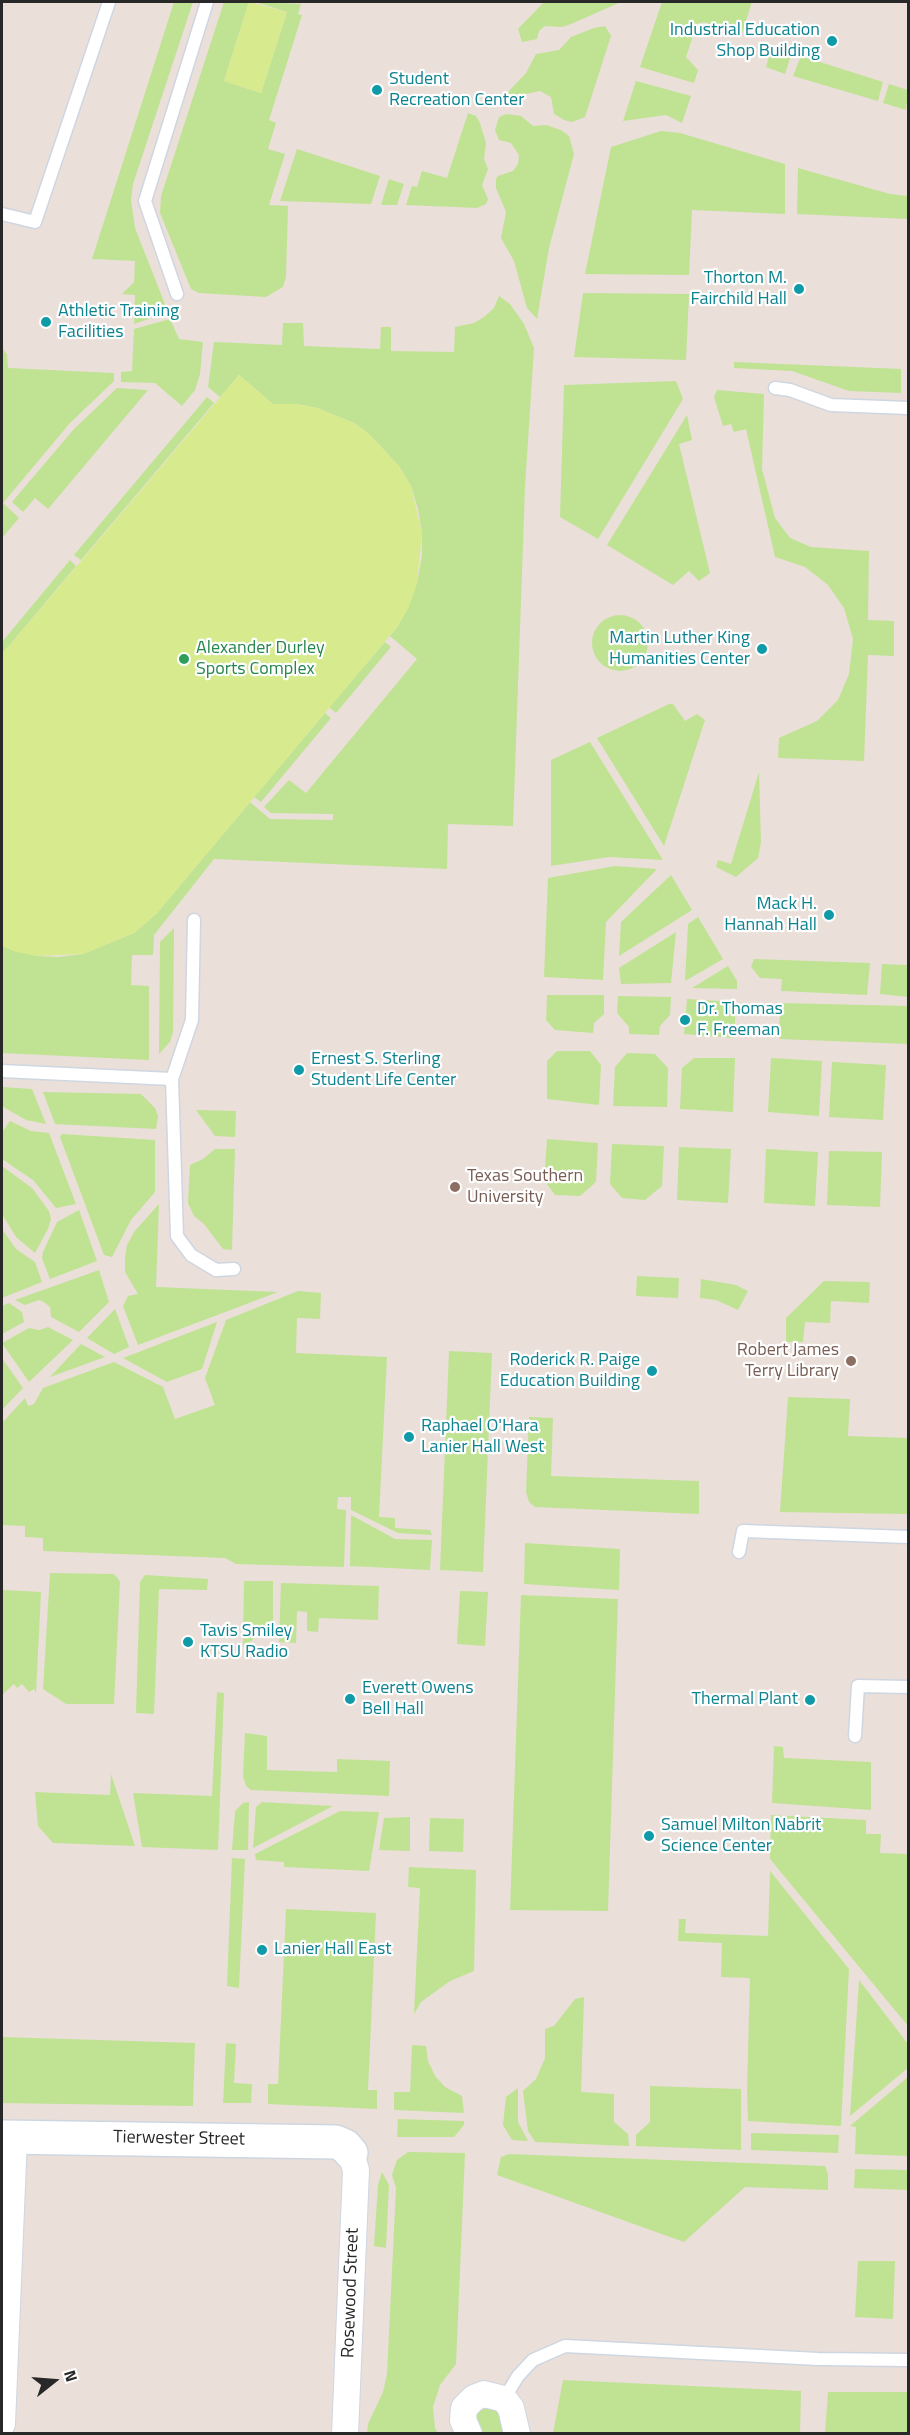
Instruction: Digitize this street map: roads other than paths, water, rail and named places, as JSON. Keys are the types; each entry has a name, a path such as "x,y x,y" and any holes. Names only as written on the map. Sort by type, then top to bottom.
{"street":[{"name":"Tierwester Street","path":"8,2138 336,2142 345,2146 351,2153"},
{"path":"2,2424 8,2138"},
{"name":"Rosewood Street","path":"345,2433 356,2170 351,2153"},
{"path":"469,2433 463,2420 464,2408 474,2398 484,2394 504,2399 511,2408 517,2433"}],"lane":[{"path":"2,214 35,222 109,2"},
{"path":"177,294 145,201 207,2"},
{"path":"775,388 790,390 831,405 909,408"},
{"path":"194,920 192,1020 172,1079 177,1236 191,1255 216,1270 234,1269"},
{"path":"2,1071 172,1079"},
{"path":"739,1552 743,1531 909,1537"},
{"path":"855,1736 858,1686 909,1687"},
{"path":"504,2399 518,2376 532,2360 565,2346 818,2359 909,2360"}],"place":[{"name":"Industrial Education Shop Building","path":"832,41"},
{"name":"Student Recreation Center","path":"377,90"},
{"name":"Thorton M. Fairchild Hall","path":"799,289"},
{"name":"Athletic Training Facilities","path":"46,322"},
{"name":"Martin Luther King Humanities Center","path":"762,649"},
{"name":"Alexander Durley Sports Complex","path":"184,659"},
{"name":"Mack H. Hannah Hall","path":"829,915"},
{"name":"Dr. Thomas F. Freeman","path":"685,1020"},
{"name":"Ernest S. Sterling Student Life Center","path":"299,1070"},
{"name":"Texas Southern University","path":"455,1187"},
{"name":"Robert James Terry Library","path":"851,1361"},
{"name":"Roderick R. Paige Education Building","path":"652,1371"},
{"name":"Raphael O'Hara Lanier Hall West","path":"409,1437"},
{"name":"Tavis Smiley KTSU Radio","path":"188,1642"},
{"name":"Everett Owens Bell Hall","path":"350,1699"},
{"name":"Thermal Plant","path":"810,1700"},
{"name":"Samuel Milton Nabrit Science Center","path":"649,1836"},
{"name":"Lanier Hall East","path":"262,1950"}]}
